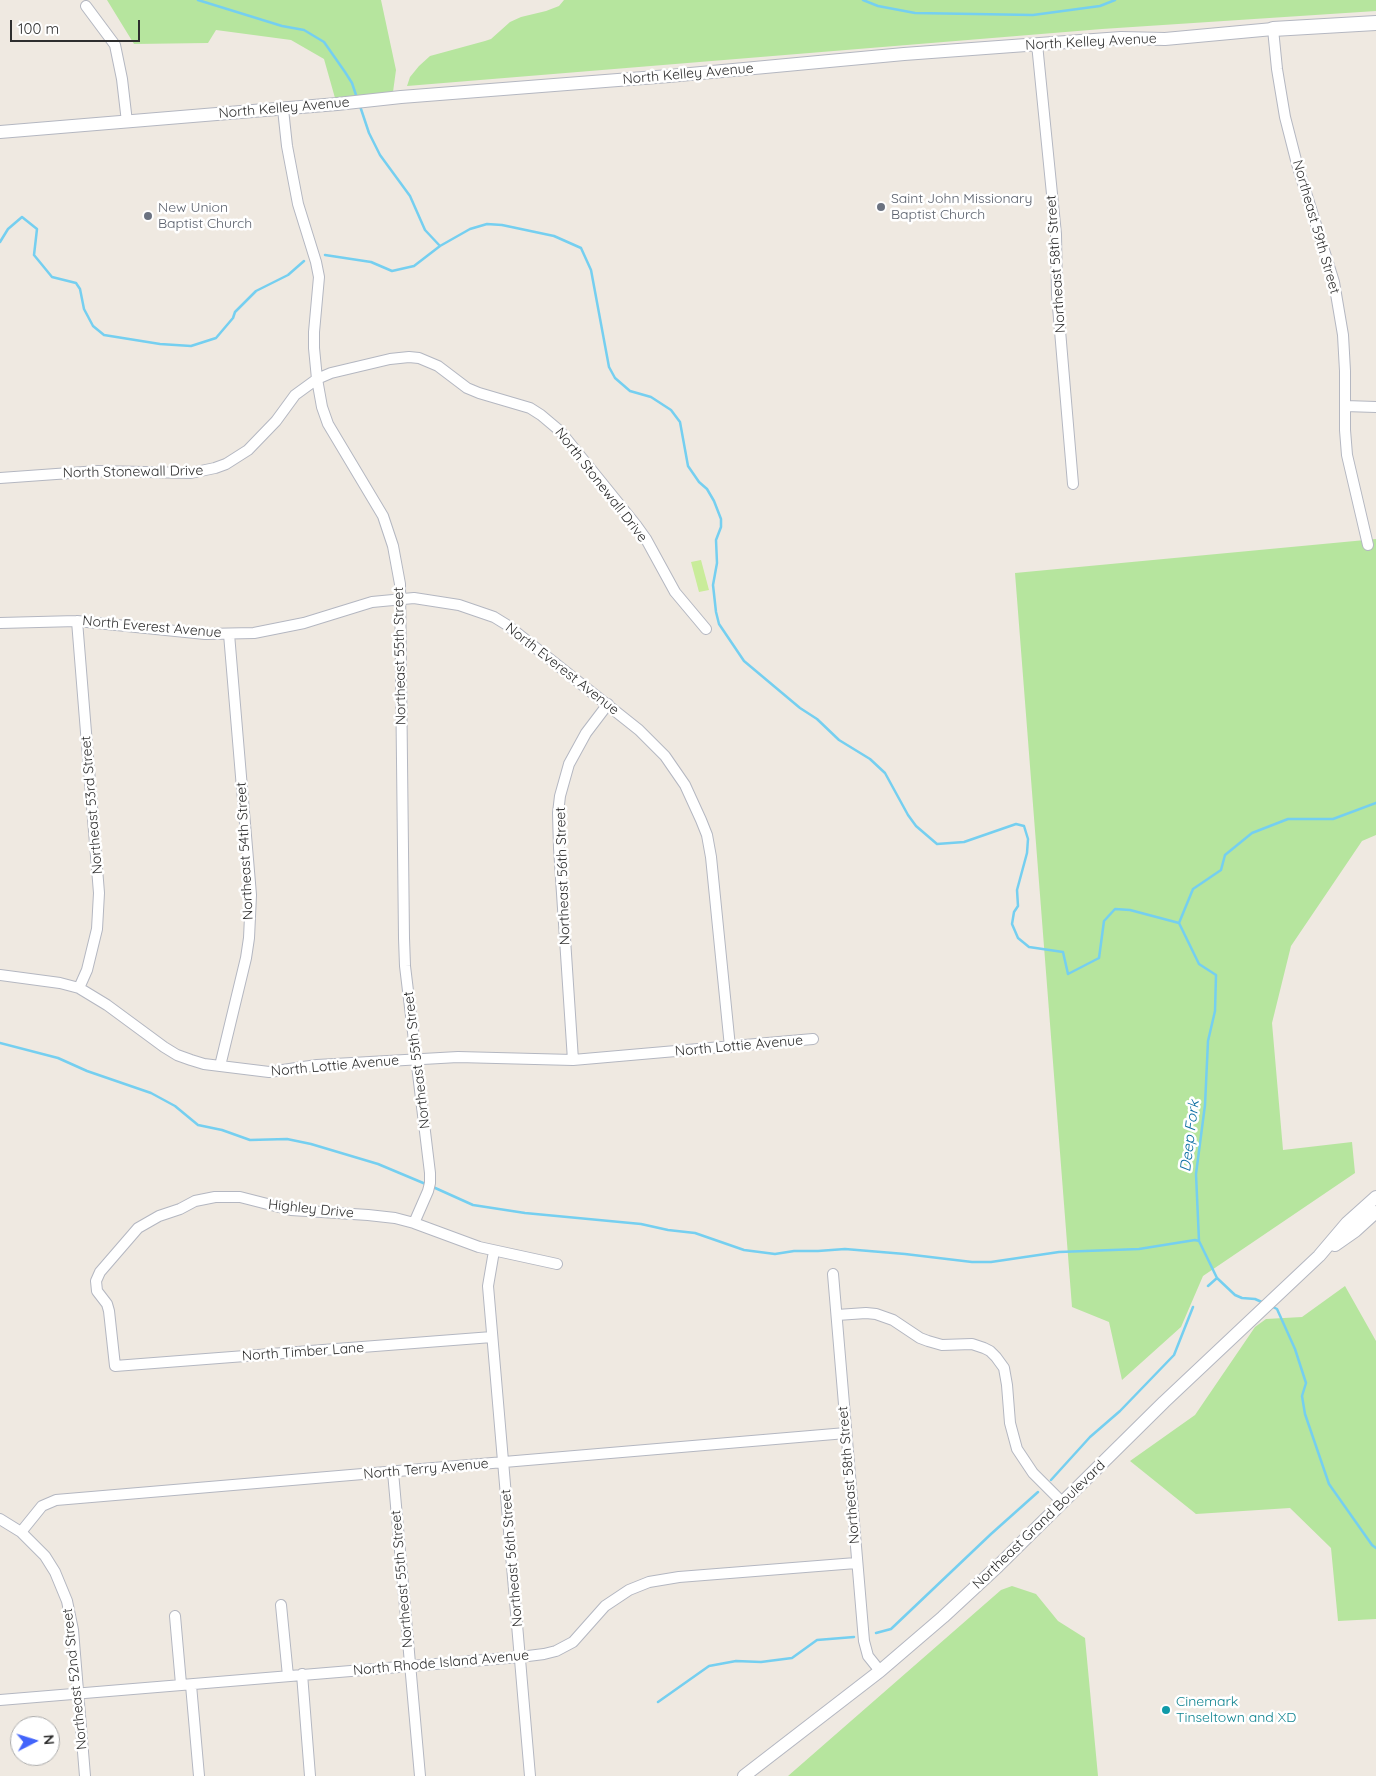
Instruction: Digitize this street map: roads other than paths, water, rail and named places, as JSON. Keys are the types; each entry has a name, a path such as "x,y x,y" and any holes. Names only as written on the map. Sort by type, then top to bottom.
{"main road":[{"name":"North Kelley Avenue","path":"1273,29 1376,23"}],"street":[{"path":"86,6 115,46 122,79 127,122"},
{"name":"North Kelley Avenue","path":"0,132 856,58 1121,38 1165,39 1273,29"},
{"name":"Northeast 59th Street","path":"1273,29 1285,117 1334,282 1343,335 1347,455 1368,545"},
{"name":"Northeast 58th Street","path":"1037,44 1056,234 1057,295 1073,484"},
{"name":"Northeast 55th Street","path":"283,109 298,204 319,277 314,332 316,379 322,407 328,424 379,509 388,530 396,561 400,598 406,966 430,1183 414,1222"},
{"name":"North Stonewall Drive","path":"0,478 98,470 192,472 215,468 226,464 248,450 276,421 296,395 316,379 331,373 400,357 419,358 438,366 467,388 516,403 541,414 567,439 635,524 646,539 675,592 706,629"},
{"path":"1345,406 1376,407"},
{"name":"North Everest Avenue","path":"0,623 77,620 198,633 254,633 304,623 372,602 400,598 426,599 459,605 494,618 523,637 639,730 665,756 685,785 704,827 711,856 730,1047"},
{"name":"Northeast 53rd Street","path":"77,620 99,893 97,929 87,970 79,988"},
{"name":"Northeast 54th Street","path":"220,1066 242,979 249,938 250,915 250,875 229,634"},
{"name":"Northeast 56th Street","path":"574,1060 558,848 558,813 560,796 569,764 586,733 608,704"},
{"name":"North Lottie Avenue","path":"0,975 60,983 79,988 94,995 177,1055 204,1064 269,1072 317,1065 482,1057 574,1060 813,1039"},
{"name":"Highley Drive","path":"115,1366 107,1304 97,1291 96,1286 100,1272 138,1228 159,1216 180,1210 195,1201 206,1198 240,1197 292,1210 368,1214 414,1222 480,1247 557,1264"},
{"name":"Northeast Grand Boulevard","path":"744,1776 880,1672 998,1566 1164,1402 1319,1256 1347,1223 1376,1197"},
{"name":"Northeast Grand Boulevard","path":"1319,1256 1355,1231 1376,1212"},
{"name":"Northeast 56th Street","path":"494,1251 488,1286 530,1776"},
{"name":"Northeast 58th Street","path":"833,1274 856,1563 865,1649 880,1672"},
{"path":"837,1315 876,1314 892,1320 928,1341 942,1345 972,1344 990,1351 1004,1368 1010,1423 1017,1449 1033,1473 1063,1503"},
{"name":"North Timber Lane","path":"115,1366 492,1337"},
{"name":"North Terry Avenue","path":"21,1532 42,1506 56,1500 846,1433"},
{"name":"Northeast 55th Street","path":"393,1472 420,1776"},
{"name":"Northeast 52nd Street","path":"0,1519 21,1532 45,1556 65,1594 71,1614 85,1776"},
{"name":"North Rhode Island Avenue","path":"0,1700 544,1654 565,1647 573,1642 605,1606 629,1590 649,1582 679,1577 856,1563"},
{"path":"282,1605 288,1676"},
{"path":"175,1616 198,1776"},
{"path":"302,1674 310,1776"}],"waterway":[{"path":"198,0 282,26 304,30 324,42 352,83 357,98"},
{"name":"Deep Fork","path":"863,0 878,6 915,13 1033,15 1100,6 1115,0"},
{"path":"360,106 369,133 380,155 410,196 425,230 440,246"},
{"path":"0,242 8,229 22,217 37,229 34,255 52,277 76,283 80,289 84,309 93,326 104,335 160,344 191,346 216,338 233,318 235,312 256,291 288,275 304,261"},
{"path":"325,255 371,262 392,271 414,266 440,246 470,229 487,224 502,225 554,236 581,248 591,270 609,367 615,378 630,391 651,397 671,410 680,422 688,466 699,482 707,489 714,501 721,519 721,527 716,540 717,563 713,585 716,612 719,624 744,661 800,708 817,719 839,740 870,759 885,773 916,826 937,844 964,842 1016,824 1024,826 1028,839 1027,853 1017,890 1018,906 1014,912 1012,924 1018,938 1029,947 1063,952 1068,974 1099,958 1104,921 1115,909 1130,910 1179,923"},
{"name":"Deep Fork","path":"1179,923 1193,889 1221,870 1225,855 1252,833 1288,819 1333,819 1376,803"},
{"name":"Deep Fork","path":"1179,923 1199,964 1216,975 1215,1011 1208,1041 1205,1105 1196,1174 1199,1241 1217,1278 1235,1295 1264,1303"},
{"path":"0,1043 58,1058 87,1071 151,1093 175,1106 198,1125 222,1130 250,1140 287,1139 311,1144 378,1164 428,1185"},
{"path":"433,1187 473,1205 525,1213 641,1224 695,1233 744,1250 775,1254 794,1251 845,1249 972,1262 991,1262 1059,1252 1139,1249 1195,1240 1199,1241"},
{"path":"1208,1286 1217,1278"},
{"name":"Deep Fork","path":"1271,1306 1277,1309 1295,1349 1306,1383 1302,1396 1305,1414 1329,1484 1376,1548"},
{"path":"1051,1480 1090,1437 1120,1411 1174,1355 1193,1307"},
{"path":"876,1633 891,1629 1038,1492"},
{"path":"658,1702 709,1666 736,1661 761,1662 792,1658 817,1640 854,1637"}],"place":[{"name":"Saint John Missionary Baptist Church","path":"881,207"},
{"name":"New Union Baptist Church","path":"148,216"},
{"name":"Cinemark Tinseltown and XD","path":"1166,1710"}]}
